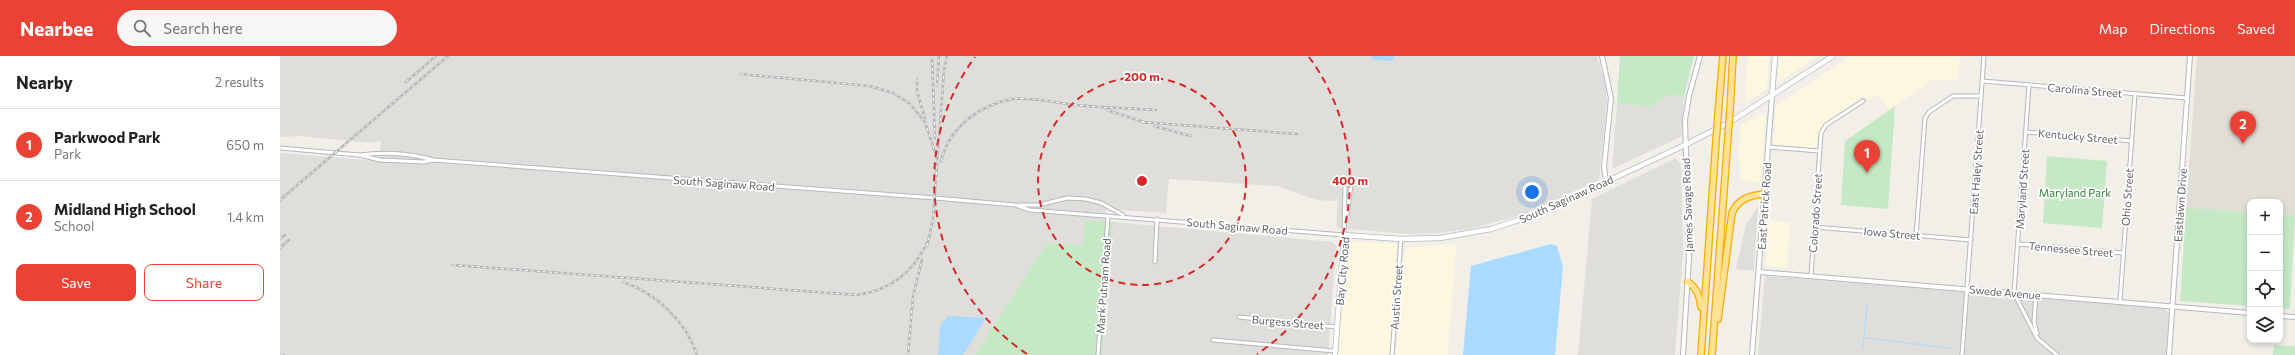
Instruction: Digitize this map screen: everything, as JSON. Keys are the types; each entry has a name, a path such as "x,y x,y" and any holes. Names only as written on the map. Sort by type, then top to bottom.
{"highway":[{"path":"1701,355 1723,56"},
{"path":"1713,355 1734,56"},
{"path":"1713,355 1732,214 1742,201 1750,196 1765,194"},
{"path":"1688,282 1694,286 1700,298 1702,332"}],"main road":[{"name":"East Patrick Road","path":"1772,96 1775,56"},
{"name":"South Saginaw Road","path":"1344,235 1401,239 1440,238 1491,229 1537,214 1685,145 1730,122 1833,56"},
{"name":"Bay City Road","path":"1335,353 1344,235"}],"street":[{"path":"1602,56 1611,98 1604,167 1606,182"},
{"name":"James Savage Road","path":"1683,355 1689,246 1685,145 1687,106 1700,56"},
{"name":"East Haley Street","path":"1962,355 1984,56"},
{"name":"Eastlawn Drive","path":"2169,355 2190,56"},
{"name":"Carolina Street","path":"1982,81 2187,98"},
{"name":"Maryland Street","path":"2014,293 2029,85"},
{"name":"Ohio Street","path":"2120,301 2135,94"},
{"name":"East Patrick Road","path":"1752,355 1772,96"},
{"path":"1916,236 1925,118 1929,112 1953,96 1981,96"},
{"name":"Colorado Street","path":"1811,276 1819,151 1822,129 1863,101"},
{"name":"Kentucky Street","path":"2025,132 2132,141"},
{"path":"1768,147 1819,151"},
{"name":"South Saginaw Road","path":"280,148 359,155 380,160 424,162 433,160"},
{"name":"South Saginaw Road","path":"359,155 375,153 399,154 433,160 1015,205 1039,205 1068,198 1086,199 1101,203 1125,216"},
{"path":"1346,218 1352,178"},
{"name":"Bay City Road","path":"1344,235 1346,218 1345,187"},
{"name":"South Saginaw Road","path":"1015,205 1030,210 1125,216 1344,235"},
{"name":"Mark Putnam Road","path":"1098,355 1108,216"},
{"path":"1155,262 1157,219"},
{"name":"Iowa Street","path":"1814,227 1971,240"},
{"name":"Austin Street","path":"1392,355 1401,239"},
{"name":"Tennessee Street","path":"2018,244 2123,253"},
{"name":"Swede Avenue","path":"1759,272 2247,313"},
{"path":"2014,293 2037,338 2057,355"},
{"path":"2036,294 2034,322 2037,338"},
{"path":"2283,316 2295,317"},
{"name":"Burgess Street","path":"1239,318 1337,327"},
{"path":"1213,340 1335,353"}],"shaded area":[{"path":"280,56 1597,56 1605,84 1607,102 1599,180 1525,214 1470,229 1438,233 1408,234 1336,228 1338,198 1334,201 1317,200 1277,186 1169,179 1166,213 1119,210 1107,204 1105,223 1085,221 1083,246 1047,243 975,355 280,355 280,153 380,161 381,140 372,143 299,136 280,137"},
{"path":"1748,56 1769,56 1767,89 1745,103"},
{"path":"1780,56 1818,56 1779,82"},
{"path":"1851,56 1960,56 1958,81 1933,79 1889,110 1878,94 1870,100 1865,97 1861,97 1821,127 1816,147 1814,148 1774,144 1776,106"},
{"path":"2197,56 2295,56 2295,215 2283,214 2283,199 2247,199 2247,212 2186,208"},
{"path":"1667,95 1684,96 1682,136 1612,169 1617,103 1649,107"},
{"path":"1765,113 1762,184 1741,179 1739,157 1740,125"},
{"path":"1676,158 1681,165 1683,254 1675,355 1578,355 1592,199"},
{"path":"1758,207 1754,271 1736,269 1746,225"},
{"path":"1769,220 1790,222 1787,268 1766,266"},
{"path":"1113,222 1333,242 1336,246 1328,355 1102,355"},
{"path":"1348,241 1397,244 1390,355 1338,355"},
{"path":"1456,244 1448,355 1396,355 1405,248"},
{"path":"1765,276 2164,308 2169,313 2166,355 1758,355"}],"green space":[{"path":"1620,56 1694,56 1684,96 1667,95 1649,107 1617,103"},
{"path":"1895,106 1888,209 1841,205 1845,141"},
{"name":"Maryland Park","path":"2047,156 2107,161 2102,228 2043,223"},
{"path":"2186,208 2247,212 2247,306 2180,301"},
{"path":"2283,214 2295,215 2290,309 2283,309"},
{"path":"1085,221 1113,222 1102,355 975,355 1047,243 1083,245"},
{"path":"2274,345 2295,346 2295,355 2273,355"}],"water":[{"path":"1372,56 1394,56 1393,61 1373,60"},
{"path":"1551,244 1557,246 1563,267 1555,355 1463,355 1471,266"},
{"path":"948,316 986,318 963,355 938,355 940,326"}],"waterway":[{"path":"1863,349 1867,304"},
{"path":"1864,338 1950,348"}],"railway":[{"path":"406,82 436,56"},
{"path":"280,200 448,56"},
{"path":"932,56 935,138"},
{"path":"937,86 939,56"},
{"path":"927,246 933,219 944,71 947,56"},
{"path":"741,74 870,86 893,93 910,104 925,122 935,152"},
{"path":"917,79 917,92 925,118"},
{"path":"941,161 951,138 968,120 989,106 1013,99 1037,99 1087,106 1156,110"},
{"path":"1107,110 1147,123"},
{"path":"1142,122 1297,134"},
{"path":"1154,126 1191,136"},
{"path":"280,239 285,235"},
{"path":"280,248 289,240"},
{"path":"453,265 857,295 881,289 900,278 916,262 928,241"},
{"path":"908,355 913,296 922,260"},
{"path":"623,282 647,293 668,310 685,331 697,355"}],"place":[{"name":"Midland High School","path":"2243,144"},
{"name":"Parkwood Park","path":"1867,173"}]}
